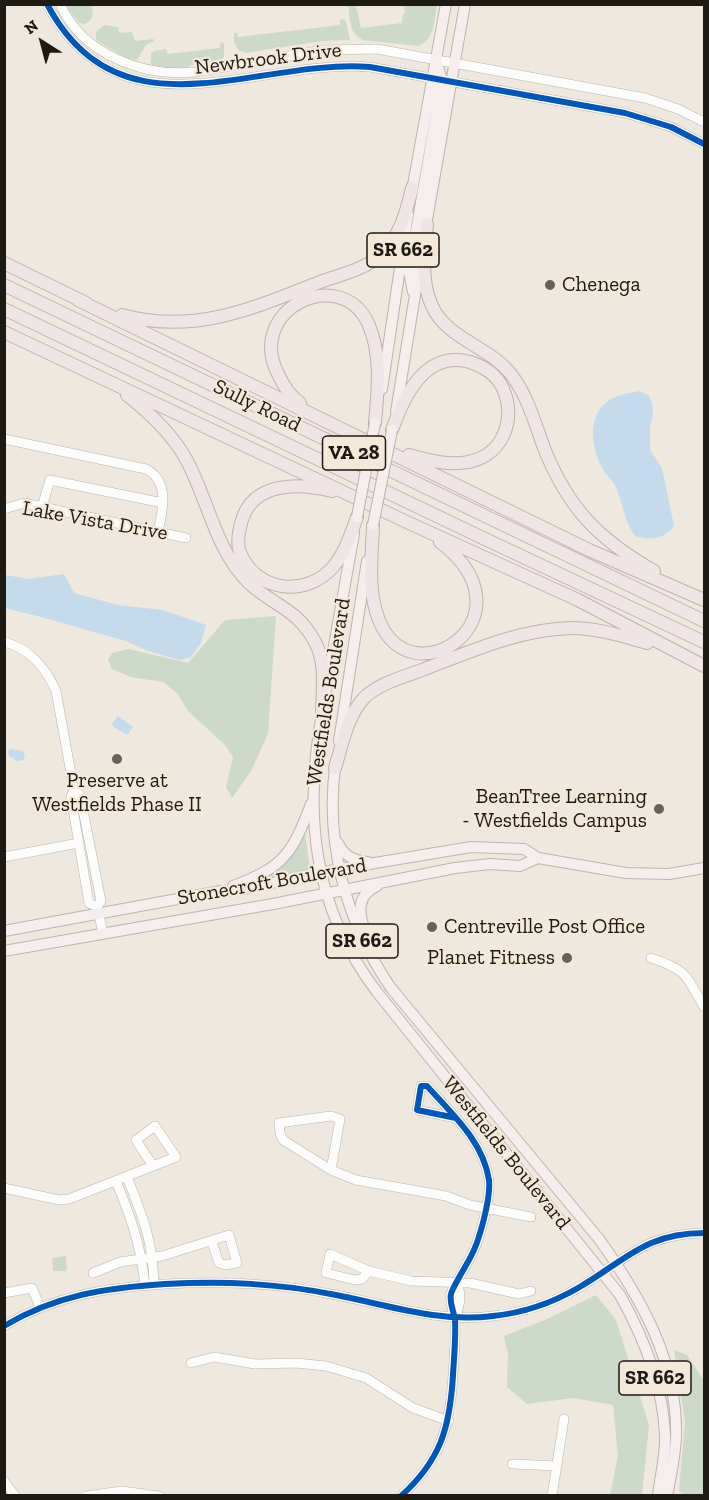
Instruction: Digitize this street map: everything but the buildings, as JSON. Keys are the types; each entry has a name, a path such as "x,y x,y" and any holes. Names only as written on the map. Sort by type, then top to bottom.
{"highway":[{"path":"78,300 119,314 156,323 183,323 240,312 360,267 378,256 392,241 402,224 412,189"},
{"path":"427,224 425,281 432,307 450,329 486,352 512,376 526,401 568,498 583,517 609,542 705,600"},
{"path":"4,263 589,550 705,600"},
{"name":"Sully Road","path":"4,285 705,621"},
{"path":"326,420 290,393 274,367 270,349 272,332 282,316 292,306 319,296 334,297 352,304 369,324 374,342 378,379 375,423"},
{"name":"Sully Road","path":"4,309 705,642"},
{"path":"4,332 578,600 705,666"},
{"path":"385,449 449,463 479,459 494,449 503,437 509,415 508,402 500,381 489,370 469,362 447,362 433,367 413,384 402,402 392,430"},
{"path":"99,376 140,405 170,436 186,459 220,541 233,563 249,582 289,610 306,626 317,645 322,662 322,715"},
{"path":"350,495 323,489 282,486 269,490 253,501 244,516 238,544 240,553 248,565 269,584 294,587 308,585 334,566 347,546 357,517"},
{"path":"373,525 372,590 379,621 386,635 397,645 412,652 428,654 445,650 461,639 476,613 477,599 474,585 458,557 442,543 409,523"},
{"path":"335,768 350,722 367,695 391,681 509,639 568,628 592,629 650,644 688,658"}],"main road":[{"name":"Westfields Boulevard","path":"446,4 436,60 442,80 445,128 373,525 335,768 334,836 339,870 361,939 391,988 547,1175 615,1262 641,1303 656,1333 671,1391 676,1436 667,1496"},
{"name":"Westfields Boulevard","path":"465,4 454,64 442,80 412,189 382,389 315,754 313,798 316,846 326,894 346,945 372,986 620,1295 638,1328 654,1375 665,1436 658,1496"},
{"path":"414,296 409,272 442,80"},
{"path":"221,891 261,876 274,867 297,841 313,798"},
{"path":"334,836 344,854 360,861 381,862"},
{"name":"Stonecroft Boulevard","path":"4,931 98,910 239,890 471,847 524,849 538,858 635,874 669,874 705,868"},
{"name":"Stonecroft Boulevard","path":"4,951 472,866 490,864 520,866 538,858"},
{"path":"380,972 380,962 362,921 360,907 367,891 388,881"}],"street":[{"name":"Newbrook Drive","path":"46,4 63,31 90,57 115,72 138,81 162,85 187,85 343,66 376,68 625,113 671,127 705,144"},
{"name":"Newbrook Drive","path":"60,4 84,36 105,53 128,64 158,73 195,72 299,53 348,48 395,51 454,64 645,98 678,109 705,122"},
{"path":"4,439 146,469 156,477 163,495 158,532"},
{"path":"42,507 50,480 163,503"},
{"name":"Lake Vista Drive","path":"4,509 24,503 186,538"},
{"path":"4,642 28,652 40,664 56,691 74,790 71,796 89,903 98,910"},
{"path":"74,790 79,792 81,798 97,872 102,901 98,910 103,933"},
{"path":"4,857 79,843"},
{"path":"651,958 673,965 684,973 705,1007"},
{"path":"331,1170 340,1119 331,1116 279,1124 283,1140 331,1170 356,1180 446,1196 485,1208 531,1216"},
{"path":"401,1496 430,1464 444,1438 449,1421 455,1318 450,1305 451,1291 479,1241 489,1183 481,1152 456,1118"},
{"path":"6,1190 59,1200 69,1199 176,1157 155,1126 136,1140 153,1166"},
{"path":"127,1177 148,1233 153,1258 149,1285"},
{"path":"116,1181 137,1234 149,1285"},
{"path":"4,1326 40,1307 90,1292 149,1285 207,1282 280,1285 420,1313 455,1318 492,1317 535,1307 578,1288 642,1246 683,1234 705,1233"},
{"path":"93,1273 120,1262 153,1258 212,1242"},
{"path":"369,1271 411,1281 470,1283 519,1294 531,1291"},
{"path":"4,1293 32,1288 40,1307"},
{"path":"191,1363 214,1357 255,1364 296,1363 326,1366 366,1378 413,1408 449,1421"},
{"path":"552,1496 564,1419"},
{"path":"512,1464 557,1466"},
{"path":"4,1481 15,1496"},
{"path":"86,1496 122,1491 159,1496"}],"green space":[{"path":"65,5 92,5 93,14 85,24 79,23"},
{"path":"348,5 359,5 356,6 361,28 402,23 405,13 404,5 437,5 431,34 424,43 418,46 363,40 353,30"},
{"path":"342,19 346,21 350,40 322,41 246,53 238,50 234,41 234,33 237,33 238,37 340,25"},
{"path":"104,25 118,27 119,33 132,32 135,41 154,39 154,41 146,45 137,60 125,58 96,40 96,32"},
{"path":"222,42 224,57 219,63 207,62 191,65 185,69 153,66 151,63 151,54 154,51 166,49 168,54 220,48"},
{"path":"276,616 268,734 251,771 232,798 226,787 233,757 225,745 188,711 177,693 163,682 131,677 112,669 108,660 112,653 129,649 188,663 225,620"},
{"path":"305,833 310,870 260,881 286,861 297,848"},
{"path":"66,1256 67,1269 53,1271 52,1258"},
{"path":"596,1295 616,1320 649,1425 642,1495 610,1495 618,1456 613,1405 573,1398 527,1404 507,1387 508,1354 504,1336 547,1319"},
{"path":"674,1350 687,1355 704,1381 704,1495 685,1495 679,1491 685,1421"}],"water":[{"path":"640,391 649,396 652,403 650,450 662,468 674,526 666,534 651,538 635,536 631,530 615,485 599,462 593,431 598,412 604,404 613,398"},
{"path":"64,574 74,593 118,605 163,610 206,625 201,643 191,657 180,660 148,651 126,641 5,608 5,575 29,579"},
{"path":"118,716 133,727 127,735 111,725"},
{"path":"11,749 23,751 25,755 23,760 17,761 9,756 8,751"}],"cycle path":[{"path":"47,4 77,46 112,71 151,82 193,84 326,67 370,67 625,113 671,127 704,144"},
{"path":"401,1496 426,1469 441,1442 446,1427 452,1394 455,1341 451,1294 477,1242 484,1220 489,1188 486,1166 473,1141 456,1118 427,1086 421,1086 417,1110 456,1118"},
{"path":"4,1326 43,1307 82,1295 122,1288 187,1283 229,1283 293,1288 433,1315 473,1318 504,1315 537,1307 558,1298 651,1243 684,1234 704,1233"}],"place":[{"name":"Chenega","path":"550,285"},
{"name":"Preserve at Westfields Phase II","path":"117,759"},
{"name":"BeanTree Learning - Westfields Campus","path":"659,809"},
{"name":"Centreville Post Office","path":"432,927"},
{"name":"Planet Fitness","path":"567,958"}]}
